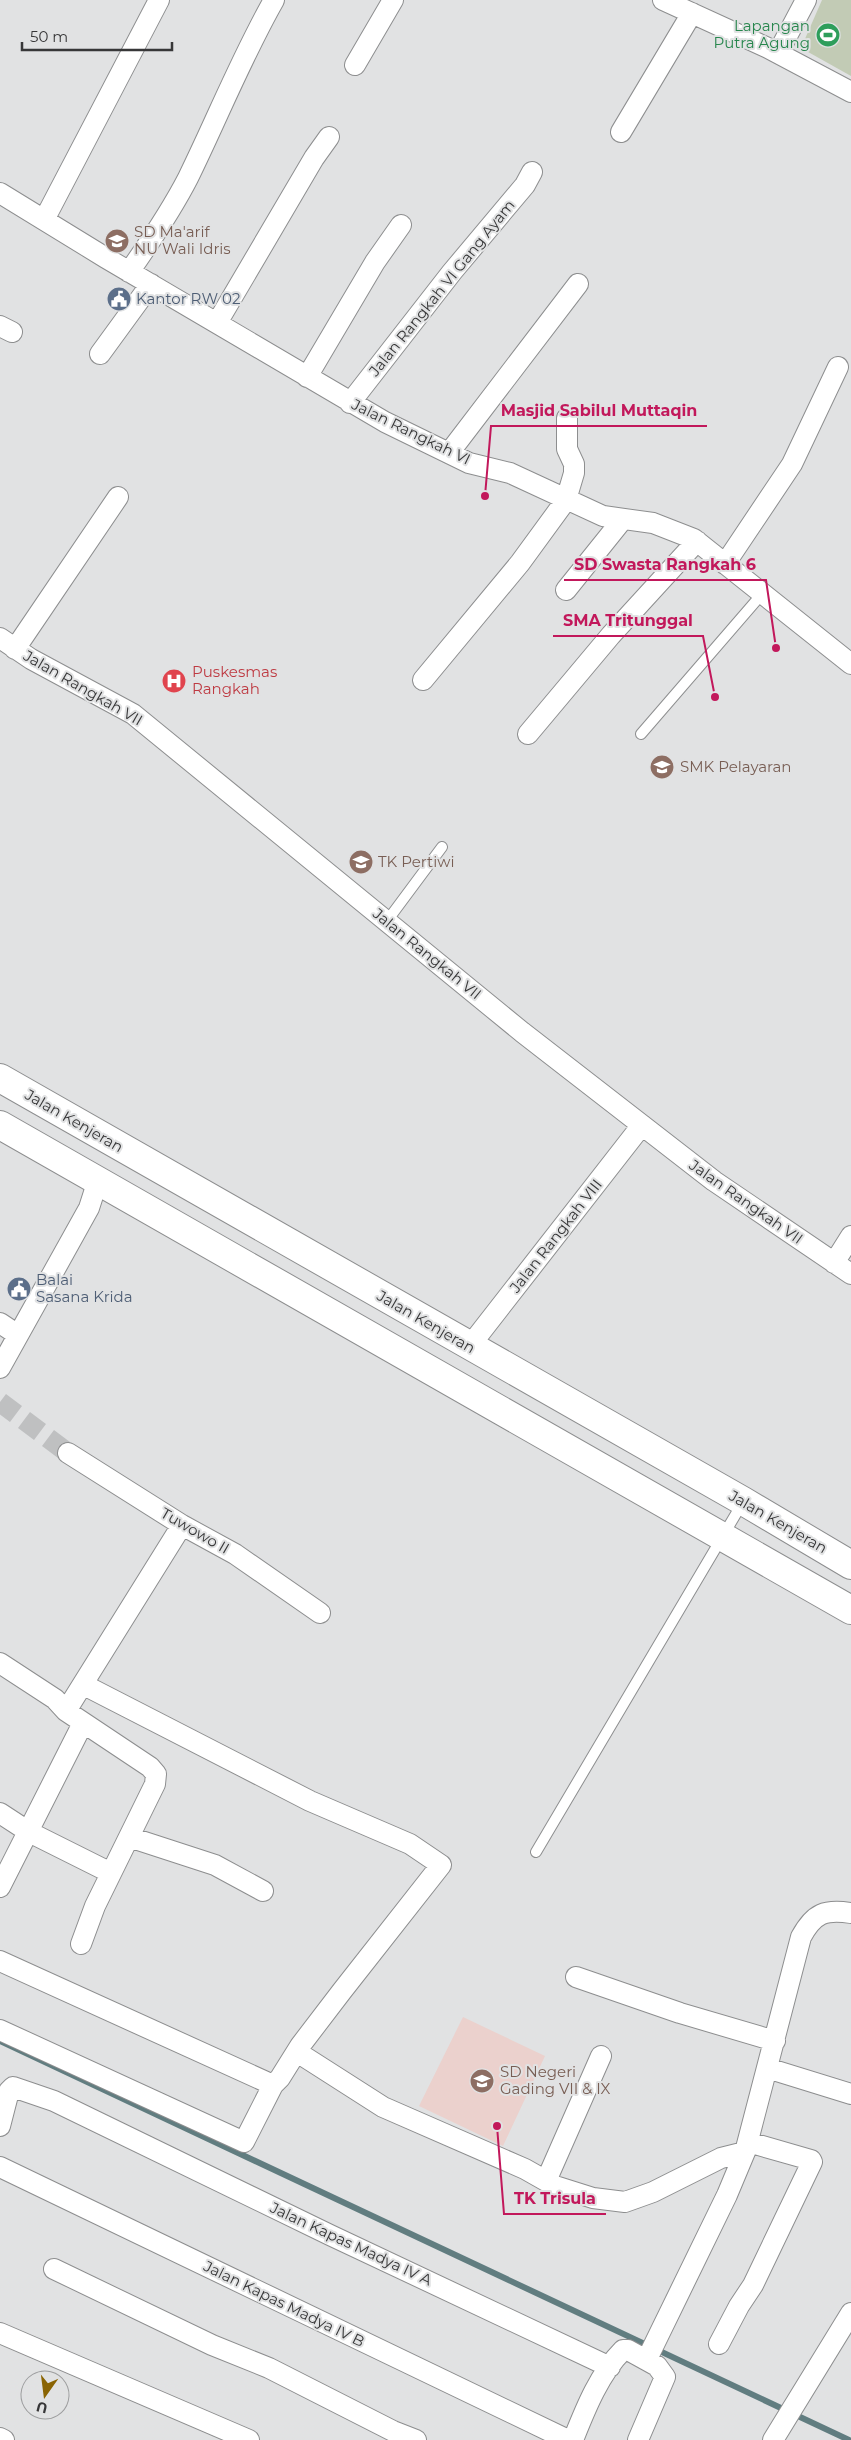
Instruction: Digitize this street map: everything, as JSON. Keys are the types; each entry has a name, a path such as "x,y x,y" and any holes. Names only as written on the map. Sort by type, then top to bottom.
{"highway":[{"name":"Jalan Kenjeran","path":"0,1078 743,1502 851,1566"},
{"path":"0,1125 851,1610"}],"street":[{"path":"44,220 159,0"},
{"path":"129,272 162,225 187,179 246,49 274,0"},
{"path":"355,65 392,0"},
{"path":"663,0 778,53 851,92"},
{"path":"778,53 806,0"},
{"path":"621,132 692,12"},
{"path":"217,323 329,137"},
{"name":"Jalan Rangkah VI Gang Ayam","path":"350,403 452,272 525,185 532,172"},
{"name":"Jalan Rangkah VI","path":"3,202 44,220 350,403 469,463 510,473 602,516 654,523 697,541 851,664"},
{"path":"307,377 375,262 401,224"},
{"path":"100,354 151,284"},
{"path":"449,453 578,284"},
{"path":"725,564 792,464 838,367"},
{"path":"423,680 520,563 566,500 574,473 574,464 567,449 567,418"},
{"path":"8,644 118,497"},
{"path":"566,590 623,519"},
{"path":"528,734 618,628 697,541"},
{"name":"Jalan Rangkah VII","path":"8,644 133,714 522,1032 714,1181 851,1274"},
{"name":"Jalan Rangkah VIII","path":"469,1347 642,1125"},
{"path":"0,1368 89,1208 98,1180"},
{"path":"834,1263 851,1236"},
{"path":"0,1323 18,1335"},
{"name":"Tuwowo II","path":"68,1452 182,1526 235,1554 320,1613"},
{"path":"66,1711 182,1526"},
{"path":"0,1663 55,1699 66,1711 150,1767 156,1774 155,1784 95,1906 81,1944"},
{"path":"0,2030 242,2142 245,2141 273,2085 280,2078 296,2052 441,1865 410,1844 310,1801 84,1685"},
{"path":"0,1887 84,1724"},
{"path":"0,1813 29,1832 111,1874"},
{"path":"130,1837 216,1865 263,1891"},
{"path":"649,2353 727,2195 746,2147 801,1937 807,1925 814,1918 824,1913 835,1911 851,1913"},
{"path":"0,1961 273,2085"},
{"path":"576,1977 680,2013 775,2041"},
{"path":"296,2052 383,2107 470,2144 546,2181 593,2198 625,2202 653,2192 746,2147 811,2160 812,2162 754,2285 739,2306 719,2344"},
{"path":"546,2181 601,2056"},
{"path":"767,2068 851,2094"},
{"name":"Jalan Kapas Madya IV A","path":"0,2126 10,2089 16,2087 54,2101 330,2235 610,2367"},
{"name":"Jalan Kapas Madya IV B","path":"0,2167 568,2440"},
{"path":"54,2269 212,2345 269,2368 393,2431 416,2440"},
{"path":"774,2438 851,2313"},
{"path":"0,2333 249,2440"},
{"path":"573,2440 588,2403 622,2350 649,2353 665,2377 638,2440"},
{"path":"0,2438 4,2440"}],"lane":[{"path":"641,734 762,594"},
{"path":"387,922 442,846"},
{"path":"536,1852 743,1502"}],"shaded area":[{"name":"SD Negeri Gading VII & IX","path":"463,2017 545,2056 503,2146 419,2106"}],"green space":[{"name":"Lapangan Putra Agung","path":"822,0 851,0 851,76 801,48"}],"waterway":[{"path":"0,2041 849,2440"}],"tunnel":[{"path":"0,1402 68,1453"}],"place":[{"name":"Lapangan Putra Agung","path":"828,35"},
{"name":"SD Ma'arif NU Wali Idris","path":"117,241"},
{"name":"Kantor RW 02","path":"119,299"},
{"name":"Masjid Sabilul Muttaqin","path":"485,496"},
{"name":"SD Swasta Rangkah 6","path":"776,648"},
{"name":"Puskesmas Rangkah","path":"174,681"},
{"name":"SMA Tritunggal","path":"715,697"},
{"name":"SMK Pelayaran","path":"662,767"},
{"name":"TK Pertiwi","path":"361,862"},
{"name":"Balai Sasana Krida","path":"19,1289"},
{"name":"SD Negeri Gading VII & IX","path":"482,2081"},
{"name":"TK Trisula","path":"497,2126"}]}
